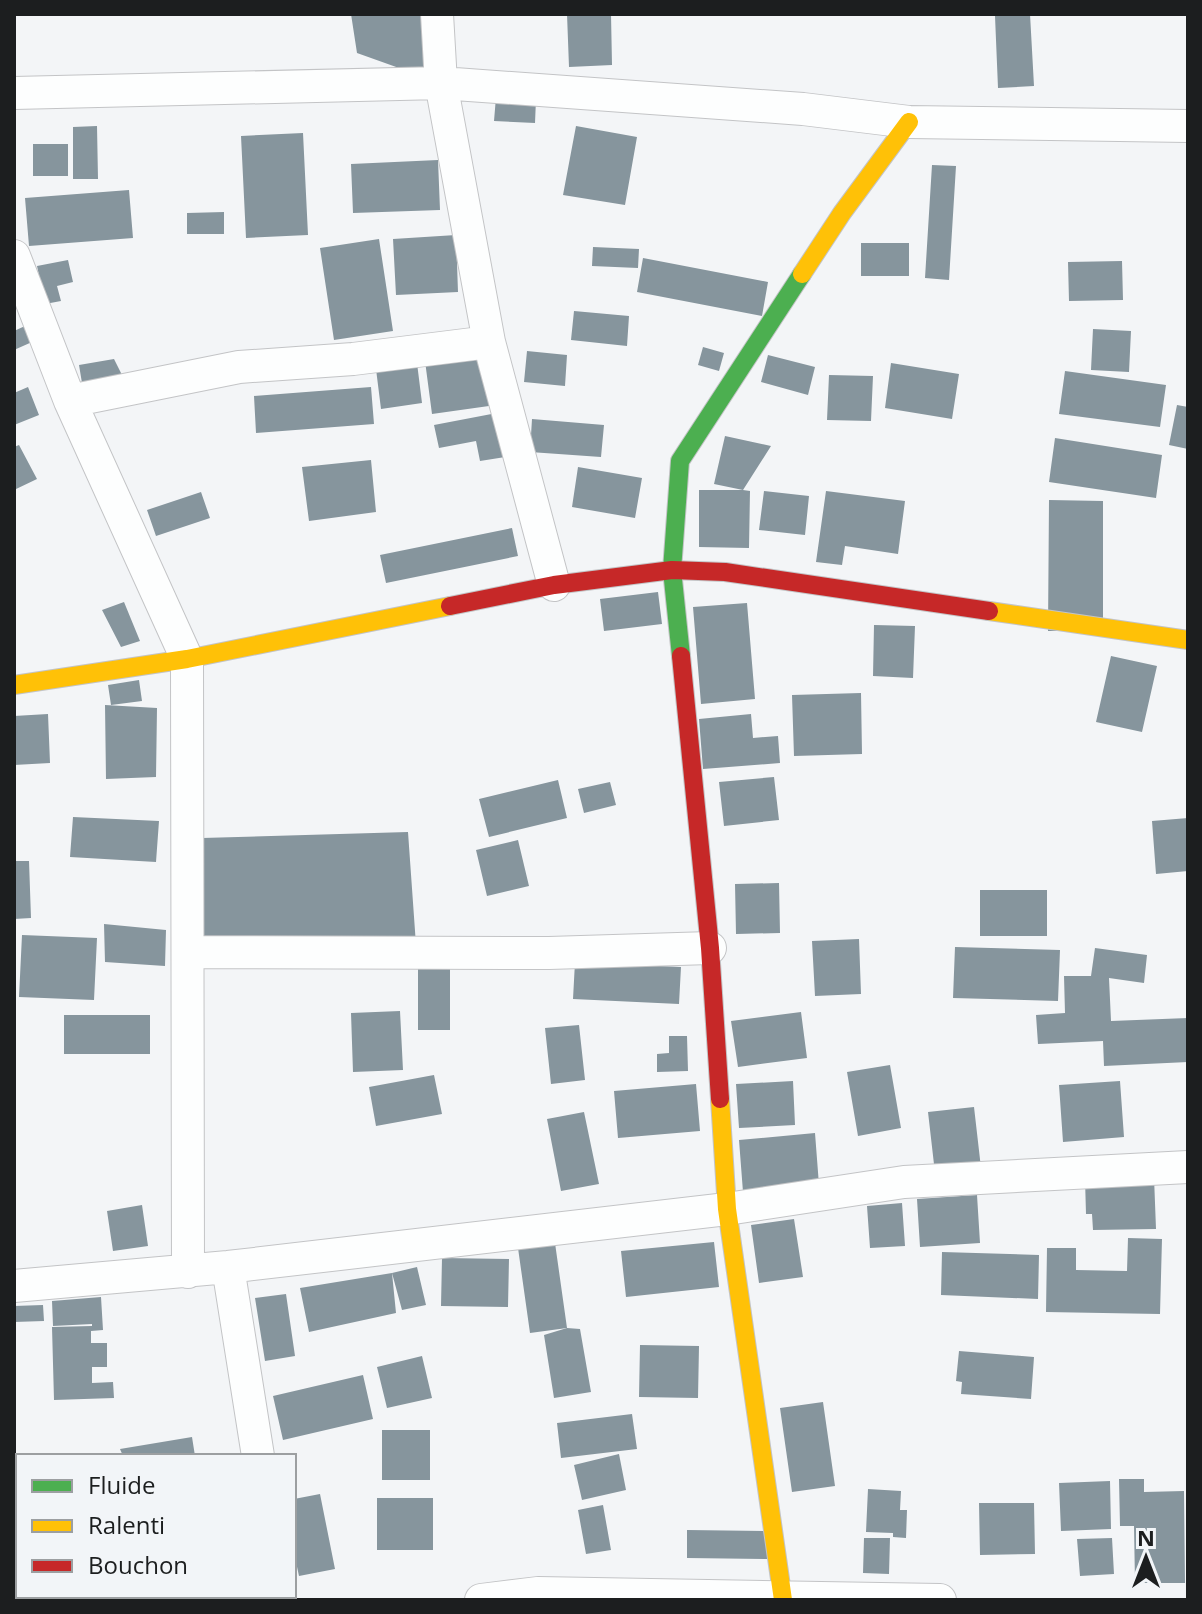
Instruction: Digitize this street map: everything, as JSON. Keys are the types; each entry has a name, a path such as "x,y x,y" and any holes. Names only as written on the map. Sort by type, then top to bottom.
{"street":[{"path":"437,14 441,83 489,342 554,585"},
{"path":"14,93 441,83 803,109 909,122 1188,126"},
{"path":"783,1598 727,1209 710,948 672,570 680,461 842,213 909,122"},
{"path":"14,256 70,401 187,659 188,1272"},
{"path":"70,401 239,367 353,359 489,342"},
{"path":"14,685 187,659 554,585 672,570 725,572 1188,640"},
{"path":"188,952 549,953 710,948"},
{"path":"14,1286 188,1272 727,1209 904,1182 1188,1167"},
{"path":"228,1267 258,1454"},
{"path":"481,1600 538,1593 940,1600"}],"building":[{"path":"351,14 431,14 441,83 357,53"},
{"path":"567,14 611,14 612,65 569,67"},
{"path":"1030,14 1034,86 998,88 995,16"},
{"path":"496,97 536,99 535,123 494,121"},
{"path":"97,126 98,179 73,179 73,127"},
{"path":"576,126 637,137 625,205 563,195"},
{"path":"303,133 308,235 246,238 241,136"},
{"path":"33,144 68,144 68,176 33,176"},
{"path":"438,160 440,210 353,213 351,164"},
{"path":"932,165 956,166 949,280 925,278"},
{"path":"129,190 133,238 29,246 25,198"},
{"path":"224,212 224,234 187,234 187,213"},
{"path":"456,235 458,292 396,295 393,239"},
{"path":"379,239 393,331 334,340 320,248"},
{"path":"861,243 909,243 909,276 861,276"},
{"path":"593,247 639,249 638,268 592,266"},
{"path":"643,258 768,282 762,316 637,292"},
{"path":"68,260 73,282 57,286 61,301 45,304 37,266"},
{"path":"1122,261 1123,300 1069,301 1068,262"},
{"path":"574,311 629,316 627,346 571,340"},
{"path":"25,326 32,342 14,350 14,331"},
{"path":"1093,329 1131,331 1129,372 1091,370"},
{"path":"703,347 724,353 719,371 698,365"},
{"path":"527,351 567,355 565,386 524,382"},
{"path":"489,353 496,405 432,414 425,361"},
{"path":"416,355 422,403 381,409 375,361"},
{"path":"768,355 815,367 808,395 761,382"},
{"path":"114,359 122,375 82,383 79,365"},
{"path":"891,363 959,374 952,419 885,408"},
{"path":"1065,371 1166,385 1160,427 1059,414"},
{"path":"829,375 873,376 871,421 827,420"},
{"path":"28,387 39,415 14,425 14,393"},
{"path":"371,387 374,424 256,433 254,396"},
{"path":"1177,405 1188,407 1188,449 1169,445"},
{"path":"502,412 511,456 480,461 476,441 439,448 434,425"},
{"path":"532,419 604,425 601,457 530,452"},
{"path":"725,436 771,446 743,490 714,484"},
{"path":"1055,438 1162,455 1156,498 1049,482"},
{"path":"19,445 37,479 14,490 14,447"},
{"path":"371,460 376,512 309,521 302,467"},
{"path":"578,467 642,478 635,518 572,507"},
{"path":"699,490 750,491 749,548 699,547"},
{"path":"764,491 809,496 805,535 759,530"},
{"path":"826,491 905,501 898,554 845,546 842,565 816,562"},
{"path":"201,492 210,518 156,536 147,510"},
{"path":"1049,500 1103,501 1103,631 1048,631"},
{"path":"512,528 518,556 386,583 380,555"},
{"path":"658,592 662,624 604,631 600,599"},
{"path":"124,602 140,641 121,647 102,610"},
{"path":"747,603 755,699 701,704 693,607"},
{"path":"874,625 915,626 913,678 873,676"},
{"path":"1111,656 1157,666 1142,732 1096,722"},
{"path":"139,680 142,701 111,705 108,685"},
{"path":"861,693 862,754 794,756 792,695"},
{"path":"105,705 157,708 156,777 106,779"},
{"path":"48,714 50,763 14,765 14,716"},
{"path":"751,714 753,738 778,736 780,763 703,769 699,719"},
{"path":"774,777 779,820 724,826 719,782"},
{"path":"558,780 567,818 489,837 479,799"},
{"path":"610,782 616,805 584,813 578,789"},
{"path":"73,817 159,821 156,862 70,857"},
{"path":"1188,818 1188,871 1156,874 1152,821"},
{"path":"408,832 416,945 202,943 202,838"},
{"path":"518,840 529,886 487,896 476,850"},
{"path":"14,861 29,861 31,918 14,919"},
{"path":"779,883 780,933 736,934 735,884"},
{"path":"980,890 1047,890 1047,936 980,936"},
{"path":"104,924 166,930 165,966 105,962"},
{"path":"22,935 97,938 94,1000 19,997"},
{"path":"859,939 861,994 815,996 812,941"},
{"path":"955,947 1060,950 1058,1001 953,998"},
{"path":"1095,948 1147,955 1144,983 1109,978 1111,1021 1188,1018 1188,1062 1104,1066 1103,1041 1038,1044 1036,1015 1065,1013 1064,976 1091,976"},
{"path":"575,962 681,967 679,1004 573,999"},
{"path":"418,966 450,966 450,1030 418,1030"},
{"path":"400,1011 403,1070 353,1072 351,1013"},
{"path":"801,1012 807,1058 738,1067 731,1021"},
{"path":"64,1015 150,1015 150,1054 64,1054"},
{"path":"579,1025 585,1080 551,1084 545,1028"},
{"path":"669,1036 687,1036 688,1071 657,1072 657,1054 669,1053"},
{"path":"890,1065 901,1128 858,1136 847,1072"},
{"path":"434,1075 442,1114 376,1126 369,1087"},
{"path":"793,1081 795,1125 739,1128 736,1084"},
{"path":"1120,1081 1124,1137 1063,1142 1059,1085"},
{"path":"696,1084 700,1131 618,1138 614,1091"},
{"path":"974,1107 981,1168 935,1173 928,1112"},
{"path":"584,1112 599,1184 561,1191 547,1119"},
{"path":"815,1133 819,1185 743,1192 739,1140"},
{"path":"1154,1177 1156,1229 1093,1230 1092,1214 1086,1214 1085,1179"},
{"path":"977,1195 980,1243 920,1247 917,1199"},
{"path":"902,1203 905,1246 870,1248 867,1206"},
{"path":"142,1205 148,1246 113,1251 107,1211"},
{"path":"794,1219 803,1277 759,1283 751,1225"},
{"path":"1128,1238 1162,1239 1160,1314 1046,1312 1047,1248 1076,1248 1076,1270 1127,1271"},
{"path":"714,1242 719,1287 626,1297 621,1251"},
{"path":"555,1243 567,1328 530,1333 518,1248"},
{"path":"942,1252 1039,1255 1038,1299 941,1295"},
{"path":"442,1258 509,1259 508,1307 441,1306"},
{"path":"417,1267 426,1305 402,1310 392,1273"},
{"path":"392,1273 396,1313 309,1332 300,1288"},
{"path":"286,1294 295,1356 265,1361 255,1298"},
{"path":"101,1297 103,1330 91,1331 91,1343 107,1343 107,1367 92,1367 92,1383 113,1382 114,1398 54,1400 52,1327 92,1324 53,1326 52,1301"},
{"path":"43,1305 44,1321 14,1322 14,1306"},
{"path":"567,1328 580,1329 591,1392 554,1398 544,1335"},
{"path":"640,1345 699,1346 698,1398 639,1397"},
{"path":"959,1351 1034,1357 1031,1399 961,1394 962,1382 956,1381"},
{"path":"422,1356 432,1398 387,1408 377,1367"},
{"path":"363,1375 373,1419 283,1440 273,1396"},
{"path":"823,1402 835,1486 792,1492 780,1408"},
{"path":"632,1414 637,1449 561,1458 557,1423"},
{"path":"382,1430 430,1430 430,1480 382,1480"},
{"path":"192,1437 195,1454 122,1454 120,1449"},
{"path":"619,1454 626,1490 582,1500 574,1465"},
{"path":"1119,1479 1144,1479 1144,1492 1184,1491 1185,1583 1135,1583 1134,1526 1120,1526"},
{"path":"1110,1481 1111,1529 1061,1531 1059,1483"},
{"path":"868,1489 901,1491 900,1510 907,1510 906,1538 893,1537 893,1533 866,1532"},
{"path":"14,1491 16,1491 16,1536"},
{"path":"320,1494 335,1569 299,1576 296,1562 296,1499"},
{"path":"377,1498 433,1498 433,1550 377,1550"},
{"path":"979,1503 1034,1503 1035,1554 980,1555"},
{"path":"603,1505 611,1550 586,1554 578,1510"},
{"path":"687,1530 767,1531 767,1559 687,1558"},
{"path":"864,1538 890,1538 889,1574 863,1573"},
{"path":"1112,1538 1114,1574 1080,1576 1077,1539"}],"traffic: fast":[{"path":"681,656 672,570 680,461 802,274"}],"traffic: slow":[{"path":"802,274 842,213 909,122"},
{"path":"14,685 187,659 450,606"},
{"path":"989,611 1188,640"},
{"path":"720,1099 727,1209 783,1600"}],"traffic: jam":[{"path":"450,606 554,585 672,570 725,572 989,611"},
{"path":"681,656 710,948 720,1099"}]}
